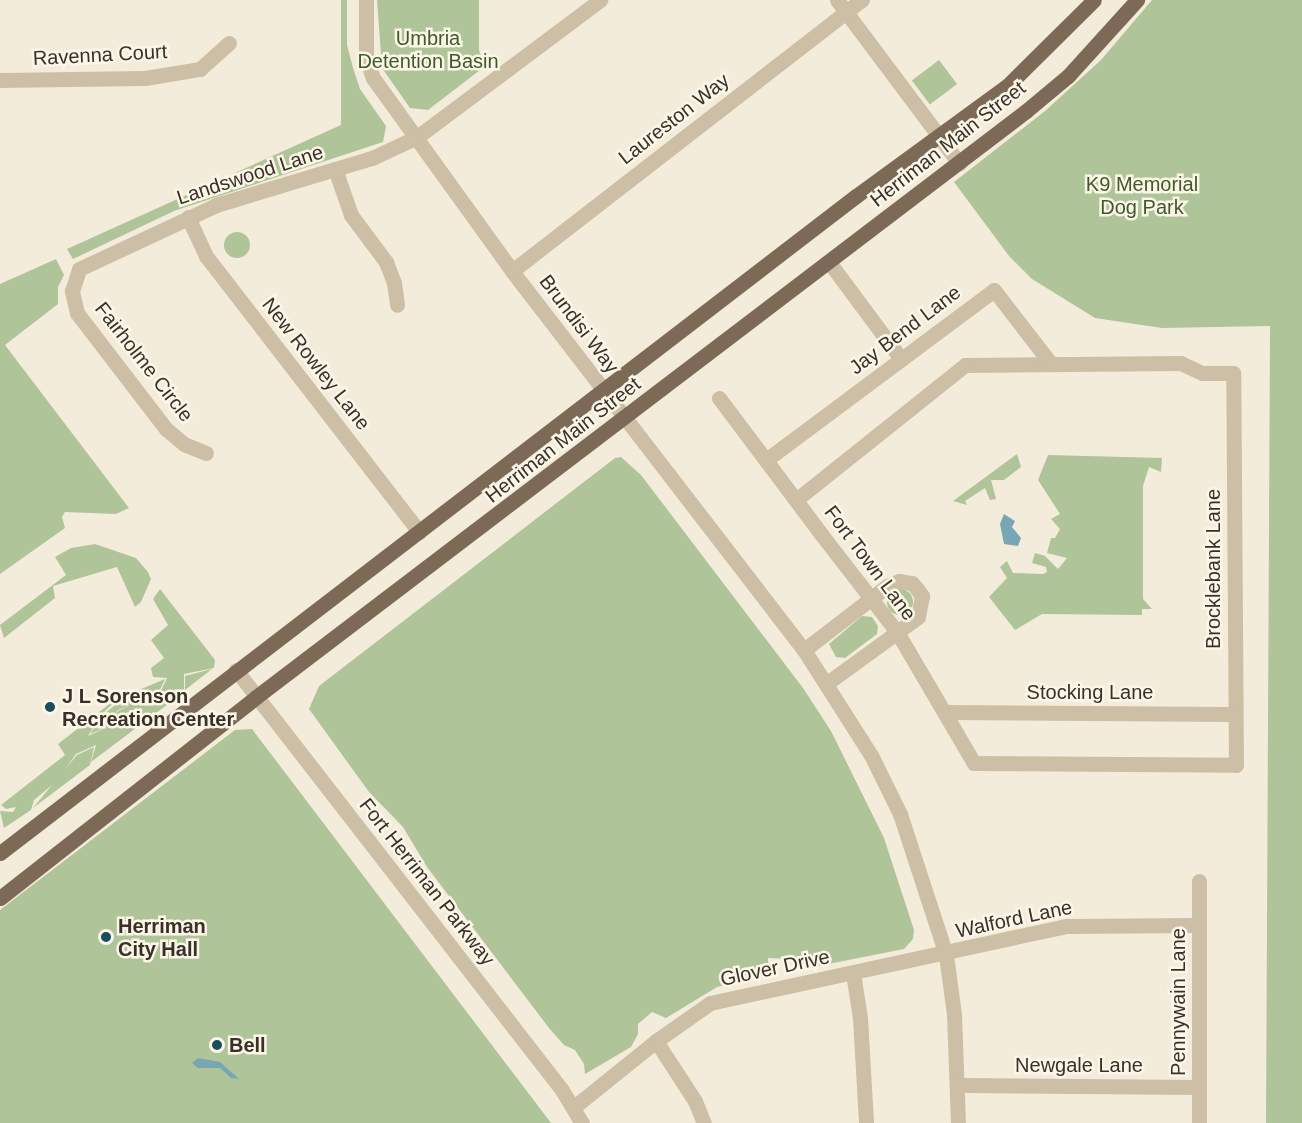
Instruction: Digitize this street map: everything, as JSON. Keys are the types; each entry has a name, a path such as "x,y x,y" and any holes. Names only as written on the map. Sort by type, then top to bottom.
{"main road":[{"name":"Herriman Main Street","path":"0,853 236,670 938,135 1006,86 1094,0"},
{"name":"Herriman Main Street","path":"0,898 256,697 959,163 1068,76 1137,0"}],"street":[{"name":"Brundisi Way","path":"366,0 366,57 373,78 512,271 804,650 871,755 900,814 946,955 958,1085 958,1123"},
{"name":"Landswood Lane","path":"73,280 79,269 92,260 188,217 372,158 417,137 600,0"},
{"name":"Laureston Way","path":"512,271 841,6 862,0"},
{"path":"841,6 959,163"},
{"name":"Ravenna Court","path":"0,80 145,78 200,69 229,44"},
{"path":"335,169 351,214 386,262 394,282 397,305"},
{"name":"New Rowley Lane","path":"188,217 206,256 419,532"},
{"path":"829,262 901,359"},
{"name":"Fairholme Circle","path":"73,280 72,299 77,313 166,429 184,444 206,453"},
{"name":"Jay Bend Lane","path":"766,460 994,290 1051,364"},
{"name":"Brocklebank Lane","path":"1051,364 1181,363 1202,373 1233,373 1236,765"},
{"path":"796,500 965,365 1051,364"},
{"name":"Fort Town Lane","path":"719,398 897,632 974,763 1236,765"},
{"path":"804,650 871,599 899,581 912,583 918,589 922,596 918,617 827,683"},
{"name":"Fort Herriman Parkway","path":"236,670 574,1107 582,1123"},
{"name":"Stocking Lane","path":"944,712 1235,714"},
{"name":"Pennywain Lane","path":"1198,1123 1199,881"},
{"name":"Walford Lane","path":"946,955 1067,926 1199,925"},
{"name":"Glover Drive","path":"574,1107 656,1041 710,1003 946,955"},
{"path":"853,973 860,1018 867,1123"},
{"path":"656,1041 695,1101 704,1123"},
{"name":"Newgale Lane","path":"958,1085 1199,1087"}],"green space":[{"path":"341,0 347,0 347,45 353,68 360,89 386,126 383,142 174,211 73,259 67,249 341,125"},
{"name":"Umbria Detention Basin","path":"377,0 479,0 479,50 484,67 428,110 410,108 382,68"},
{"name":"K9 Memorial Dog Park","path":"1152,0 1302,0 1302,1123 1266,1123 1270,326 1162,328 1095,318 1032,279 1009,256 954,182 1045,111 1101,60"},
{"path":"939,60 957,84 930,104 912,80"},
{"path":"237,232 246,236 250,245 246,254 237,258 228,254 224,245 228,236"},
{"path":"56,259 64,275 58,287 58,304 5,345 129,508 116,514 65,512 62,517 65,528 0,574 0,284"},
{"path":"1017,454 1021,467 1004,480 991,480 996,499 990,500 985,488 965,501 967,505 953,501"},
{"path":"1048,455 1162,458 1161,472 1149,467 1143,486 1143,599 1152,609 1142,609 1142,615 1042,614 1015,630 989,597 1007,578 1000,567 1007,561 1013,573 1043,574 1047,572 1046,567 1032,563 1035,553 1045,556 1058,569 1067,558 1047,553 1051,538 1055,538 1060,529 1051,519 1060,514 1038,480"},
{"path":"621,457 641,475 803,688 831,731 884,838 914,930 913,939 904,949 808,968 793,959 768,958 768,971 762,975 717,987 666,1018 652,1012 638,1024 638,1034 631,1047 585,1074 584,1064 575,1050 564,1045 549,1028 427,867 403,827 369,792 309,709 319,686 615,458"},
{"path":"95,544 136,558 148,572 151,579 141,602 135,607 117,567 53,586 55,598 4,638 0,625 66,575 55,557 71,548"},
{"path":"160,589 215,660 214,668 184,674 184,692 91,762 96,745 76,754 57,781 34,800 31,810 4,828 0,811 13,812 16,807 6,809 1,805 65,755 58,744 126,691 102,714 88,736 105,728 118,711 130,705 118,710 104,728 90,734 103,715 127,695 165,679 157,696 137,702 158,697 167,678 153,677 151,668 164,658 151,640 168,625 153,599"},
{"path":"900,589 909,593 913,602 909,611 900,615 891,611 887,602 891,593"},
{"path":"862,616 872,617 878,626 877,634 845,658 836,657 829,644"},
{"path":"212,669 185,690 185,676"},
{"path":"252,729 551,1123 0,1123 0,910 235,730"},
{"path":"94,747 90,765 33,808 77,755"}],"water":[{"path":"1004,514 1015,521 1012,527 1021,538 1018,546 1004,544 1000,524"},
{"path":"198,1058 220,1062 239,1079 231,1078 220,1068 198,1068 192,1063"}],"place":[{"name":"J L Sorenson Recreation Center","path":"50,707"},
{"name":"Herriman City Hall","path":"106,937"},
{"name":"Bell","path":"217,1045"}]}
